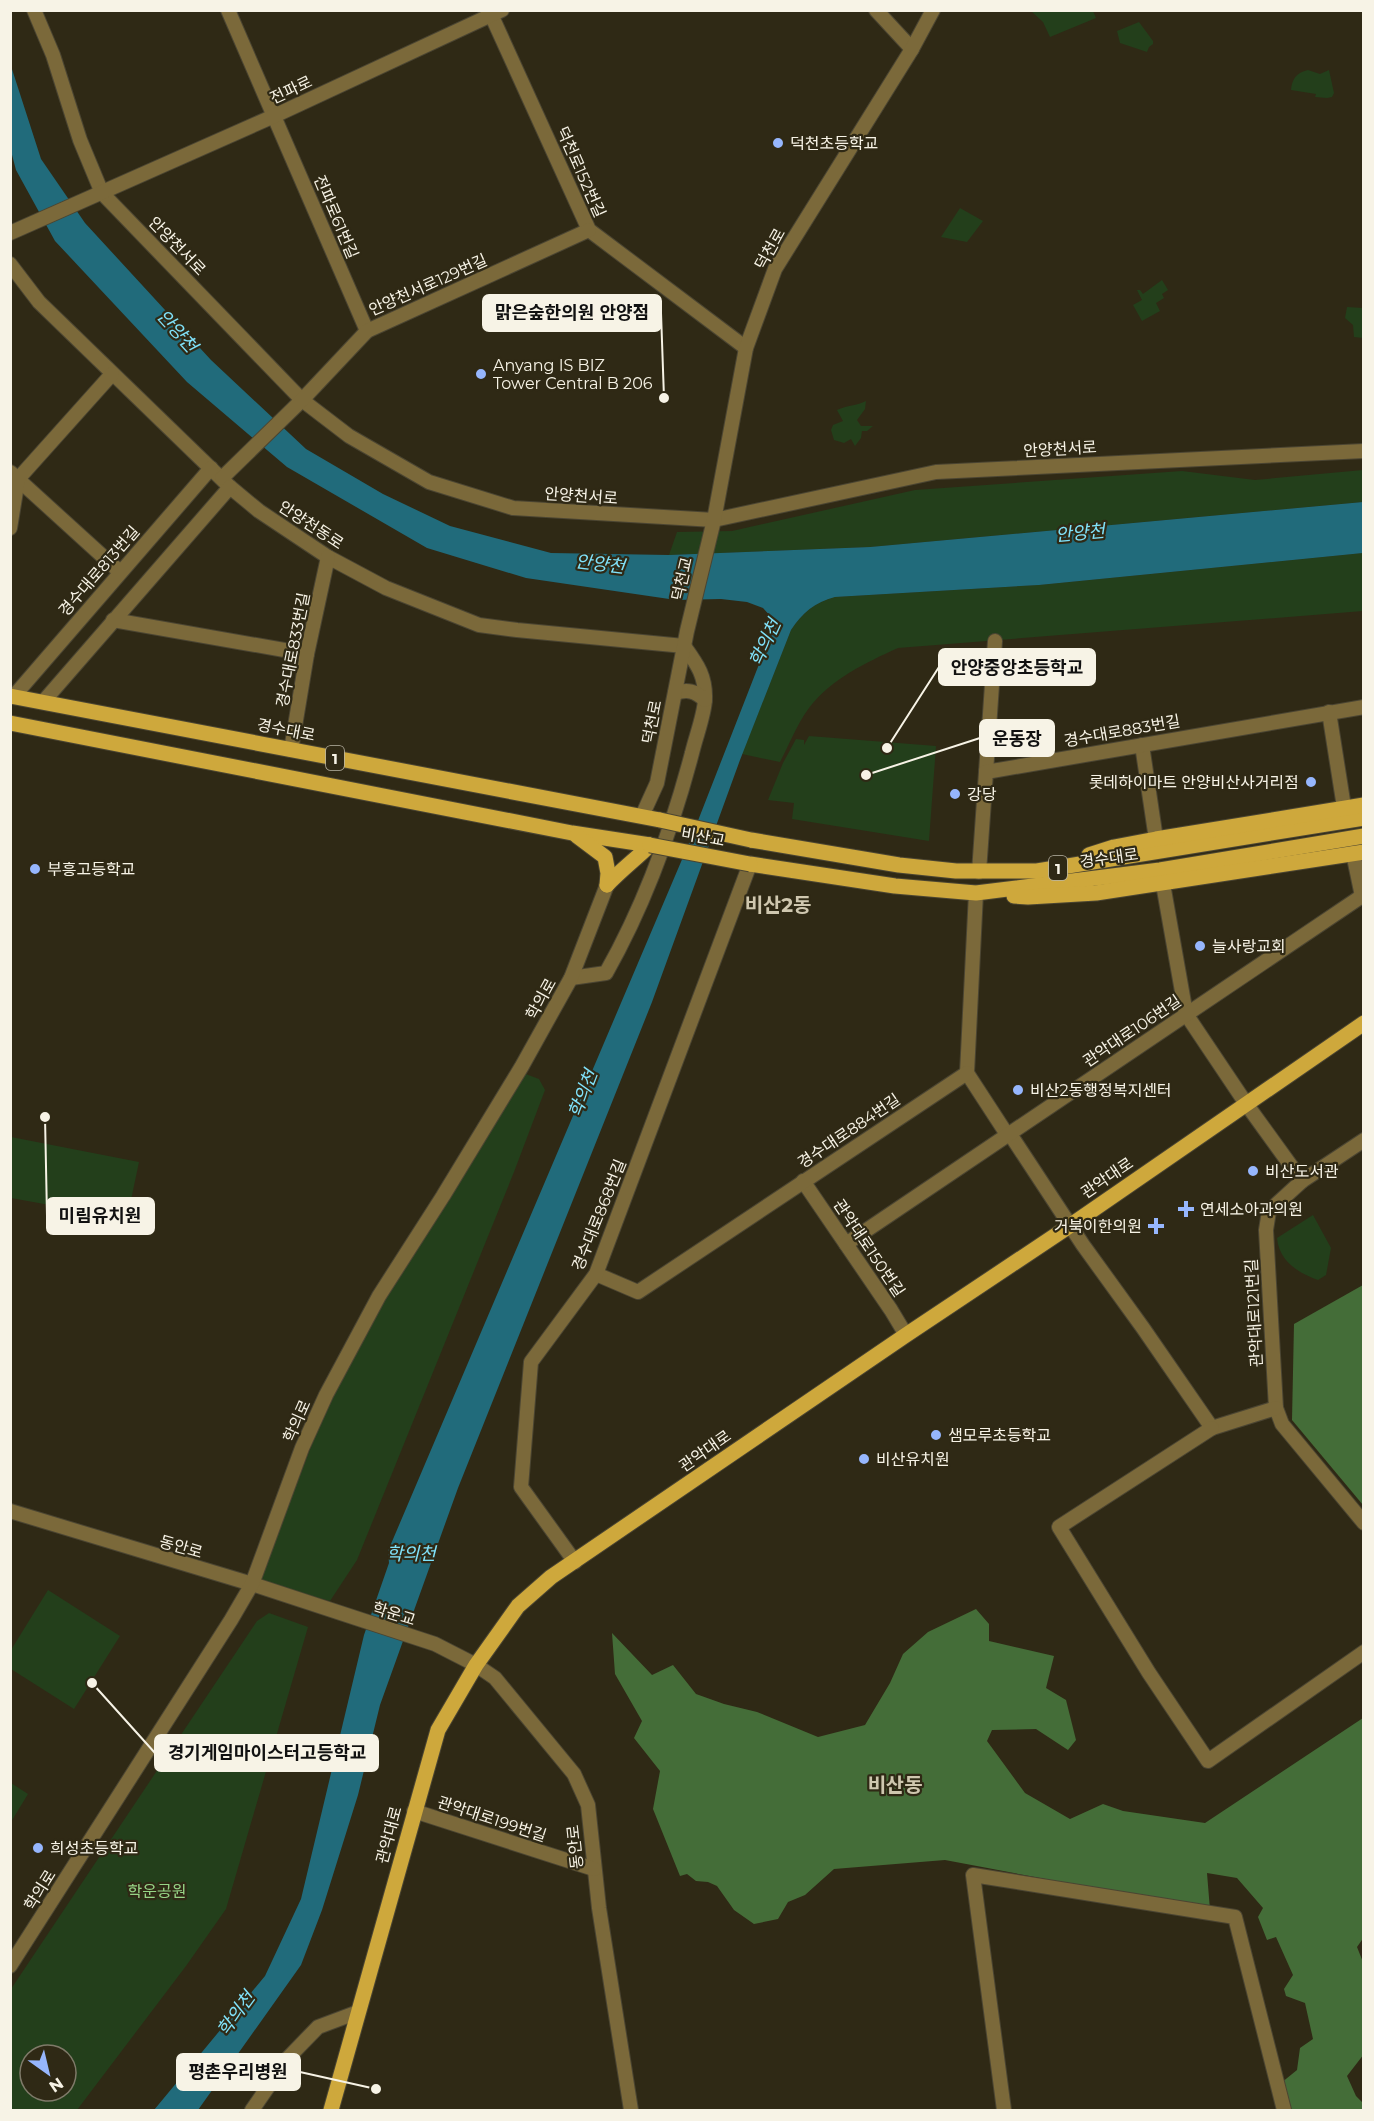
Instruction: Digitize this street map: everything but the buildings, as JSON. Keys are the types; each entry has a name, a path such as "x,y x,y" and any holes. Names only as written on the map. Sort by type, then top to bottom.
{"main road":[{"name":"경수대로","path":"12,696 660,820"},
{"name":"1","path":"10,723 572,833 650,845"},
{"path":"1037,871 1114,847 1364,804"},
{"name":"경수대로","path":"751,840 899,865 979,872 1037,871 1364,818"},
{"name":"비산교","path":"660,820 751,840"},
{"path":"572,833 605,857 608,873 607,885"},
{"name":"경수대로","path":"750,864 895,886 976,893 1160,870 1364,836"},
{"path":"607,885 650,845"},
{"name":"비산교","path":"650,845 750,864"},
{"path":"976,893 1028,897 1095,893 1358,853"},
{"name":"관악대로","path":"331,2110 438,1730 476,1665 518,1606 551,1577 1071,1225 1364,1023"}],"street":[{"name":"안양천서로","path":"34,10 53,56 98,195 302,400 349,436 429,482 513,508 711,527 936,472 1364,451"},
{"name":"전파로61번길","path":"228,10 367,331"},
{"path":"876,10 912,49"},
{"name":"덕천로","path":"711,527 746,348 776,269 912,49 933,10"},
{"name":"전파로","path":"10,233 274,116 495,12"},
{"name":"덕천로152번길","path":"495,12 589,230 746,348"},
{"name":"안양천서로129번길","path":"226,483 367,331 589,230"},
{"name":"안양천동로","path":"10,264 39,302 226,483 259,511 328,557 386,588 479,625 684,646"},
{"path":"10,528 14,476 112,374"},
{"name":"경수대로813번길","path":"12,696 211,468"},
{"path":"14,476 120,572"},
{"path":"43,702 226,483"},
{"name":"덕천교","path":"687,631 711,527"},
{"name":"경수대로833번길","path":"291,750 307,654 328,557"},
{"path":"113,620 307,654"},
{"name":"덕천로","path":"642,816 657,783 687,631"},
{"path":"979,872 995,641"},
{"path":"571,978 606,973 628,933 680,797 705,700 702,672 684,646"},
{"path":"675,693 683,690 695,692 705,700"},
{"name":"경수대로883번길","path":"986,772 1364,707"},
{"path":"1329,712 1344,807"},
{"path":"1142,745 1156,839"},
{"path":"1358,853 1363,897"},
{"name":"경수대로868번길","path":"576,1562 521,1487 531,1362 596,1274 750,864"},
{"path":"1163,884 1186,1014 1247,1105 1302,1181"},
{"name":"학의로","path":"10,1966 252,1584 302,1448 340,1369 379,1296 522,1066 571,978 607,885"},
{"path":"976,893 967,1073 1083,1245 1212,1428"},
{"name":"관악대로106번길","path":"846,1244 1363,897"},
{"name":"경수대로884번길","path":"596,1274 638,1292 967,1073"},
{"name":"관악대로121번길","path":"1364,1140 1302,1181 1269,1211 1266,1230 1276,1408 1282,1424 1364,1523"},
{"name":"관악대로150번길","path":"803,1181 906,1335"},
{"path":"1276,1408 1212,1428 1059,1527 1149,1673 1208,1761 1364,1652"},
{"name":"동안로","path":"10,1511 252,1584 342,1615"},
{"name":"학운교","path":"342,1615 435,1644"},
{"name":"동안로","path":"435,1644 476,1665 495,1678 574,1774 588,1805 594,1869 631,2110"},
{"name":"관악대로199번길","path":"414,1811 594,1869"},
{"path":"1004,2110 973,1875 1234,1917 1284,2110"},
{"path":"252,2110 288,2058 318,2027 358,2012"}],"green space":[{"path":"1031,11 1093,11 1096,18 1050,37 1043,22"},
{"path":"1139,22 1153,41 1147,52 1120,43 1117,31"},
{"path":"1308,70 1320,74 1329,70 1334,93 1332,97 1315,97 1316,94 1291,90 1295,77"},
{"path":"960,208 983,221 967,242 941,237"},
{"path":"1162,280 1168,290 1162,294 1164,298 1156,303 1160,311 1142,321 1133,305 1142,300 1137,290 1143,294"},
{"path":"1347,307 1363,308 1363,338 1354,337 1353,325 1345,318"},
{"path":"866,401 865,409 857,420 861,426 873,426 867,431 862,431 861,438 855,446 851,439 844,443 834,440 831,430 833,425 843,421 837,410"},
{"path":"1363,470 1363,502 870,547 669,555 677,532 732,531 915,490 1182,471 1255,480"},
{"path":"1363,553 1363,611 898,648 849,673 828,688 809,708 780,762 742,754 791,630 810,609 828,599 1039,585"},
{"path":"809,736 936,746 929,841 792,819 794,803 768,800 783,763 796,739 804,740 804,745"},
{"path":"523,1073 539,1079 545,1090 357,1560 330,1601 259,1582 324,1413 383,1298"},
{"path":"11,1137 139,1162 127,1219 11,1198"},
{"path":"1313,1215 1331,1248 1326,1275 1318,1280 1303,1274 1286,1260 1281,1253 1277,1238"},
{"path":"1363,1285 1363,1505 1292,1420 1294,1324"},
{"path":"48,1590 120,1636 74,1709 11,1669 11,1650"},
{"path":"976,1609 989,1624 989,1641 1054,1656 1046,1688 1066,1700 1076,1740 1068,1750 1036,1729 992,1730 987,1741 1025,1793 1070,1819 1103,1804 1123,1811 1205,1823 1363,1718 1364,1937 1357,1947 1363,1962 1364,2054 1347,2076 1356,2096 1363,2103 1363,2110 1288,2110 1281,2083 1297,2070 1300,2048 1313,2039 1305,2003 1286,1996 1284,1989 1293,1975 1276,1937 1267,1940 1258,1917 1263,1908 1237,1878 1207,1873 1210,1910 945,1860 834,1869 805,1895 788,1902 778,1919 754,1924 734,1910 717,1886 708,1882 696,1881 687,1874 680,1876 653,1809 660,1771 634,1738 642,1721 615,1674 612,1633 652,1675 673,1665 696,1694 757,1712 818,1737 865,1725 890,1683 903,1654 928,1632"},
{"name":"학운공원","path":"269,1613 308,1627 226,1909 186,1966 77,2110 11,2110 11,1989 257,1621"},
{"path":"11,1783 28,1794 11,1822"}],"water":[{"path":"10,63 41,159 85,223 211,360 306,449 383,494 450,526 551,553 669,555 870,547 1363,502 1363,553 1039,585 835,597 815,605 795,624 740,760 652,1002 458,1488 380,1705 358,1795 322,1910 301,1965 198,2110 154,2110 265,1976 301,1899 364,1635 389,1563 388,1551 692,836 772,631 772,618 763,608 747,602 721,599 676,600 526,578 427,548 287,467 187,382 55,241 16,170 11,151"}],"place":[{"name":"덕천초등학교","path":"778,143"},
{"name":"Anyang IS BIZ Tower Central B 206","path":"481,374"},
{"name":"맑은숲한의원 안양점","path":"664,398"},
{"name":"안양중앙초등학교","path":"887,748"},
{"name":"운동장","path":"866,775"},
{"name":"롯데하이마트 안양비산사거리점","path":"1311,782"},
{"name":"강당","path":"955,794"},
{"name":"부흥고등학교","path":"35,869"},
{"name":"늘사랑교회","path":"1200,946"},
{"name":"비산2동행정복지센터","path":"1018,1090"},
{"name":"미림유치원","path":"45,1117"},
{"name":"비산도서관","path":"1253,1171"},
{"name":"연세소아과의원","path":"1186,1209"},
{"name":"거북이한의원","path":"1156,1226"},
{"name":"샘모루초등학교","path":"936,1435"},
{"name":"비산유치원","path":"864,1459"},
{"name":"경기게임마이스터고등학교","path":"92,1683"},
{"name":"희성초등학교","path":"38,1848"},
{"name":"평촌우리병원","path":"376,2089"}],"district":[{"name":"비산2동","path":"778,905"},
{"name":"비산동","path":"895,1785"}],"water label":[{"name":"안양천","path":"177,331"},
{"name":"안양천","path":"1080,533"},
{"name":"안양천","path":"600,564"},
{"name":"학의천","path":"765,643"},
{"name":"학의천","path":"583,1094"},
{"name":"학의천","path":"411,1554"},
{"name":"학의천","path":"236,2014"}]}
